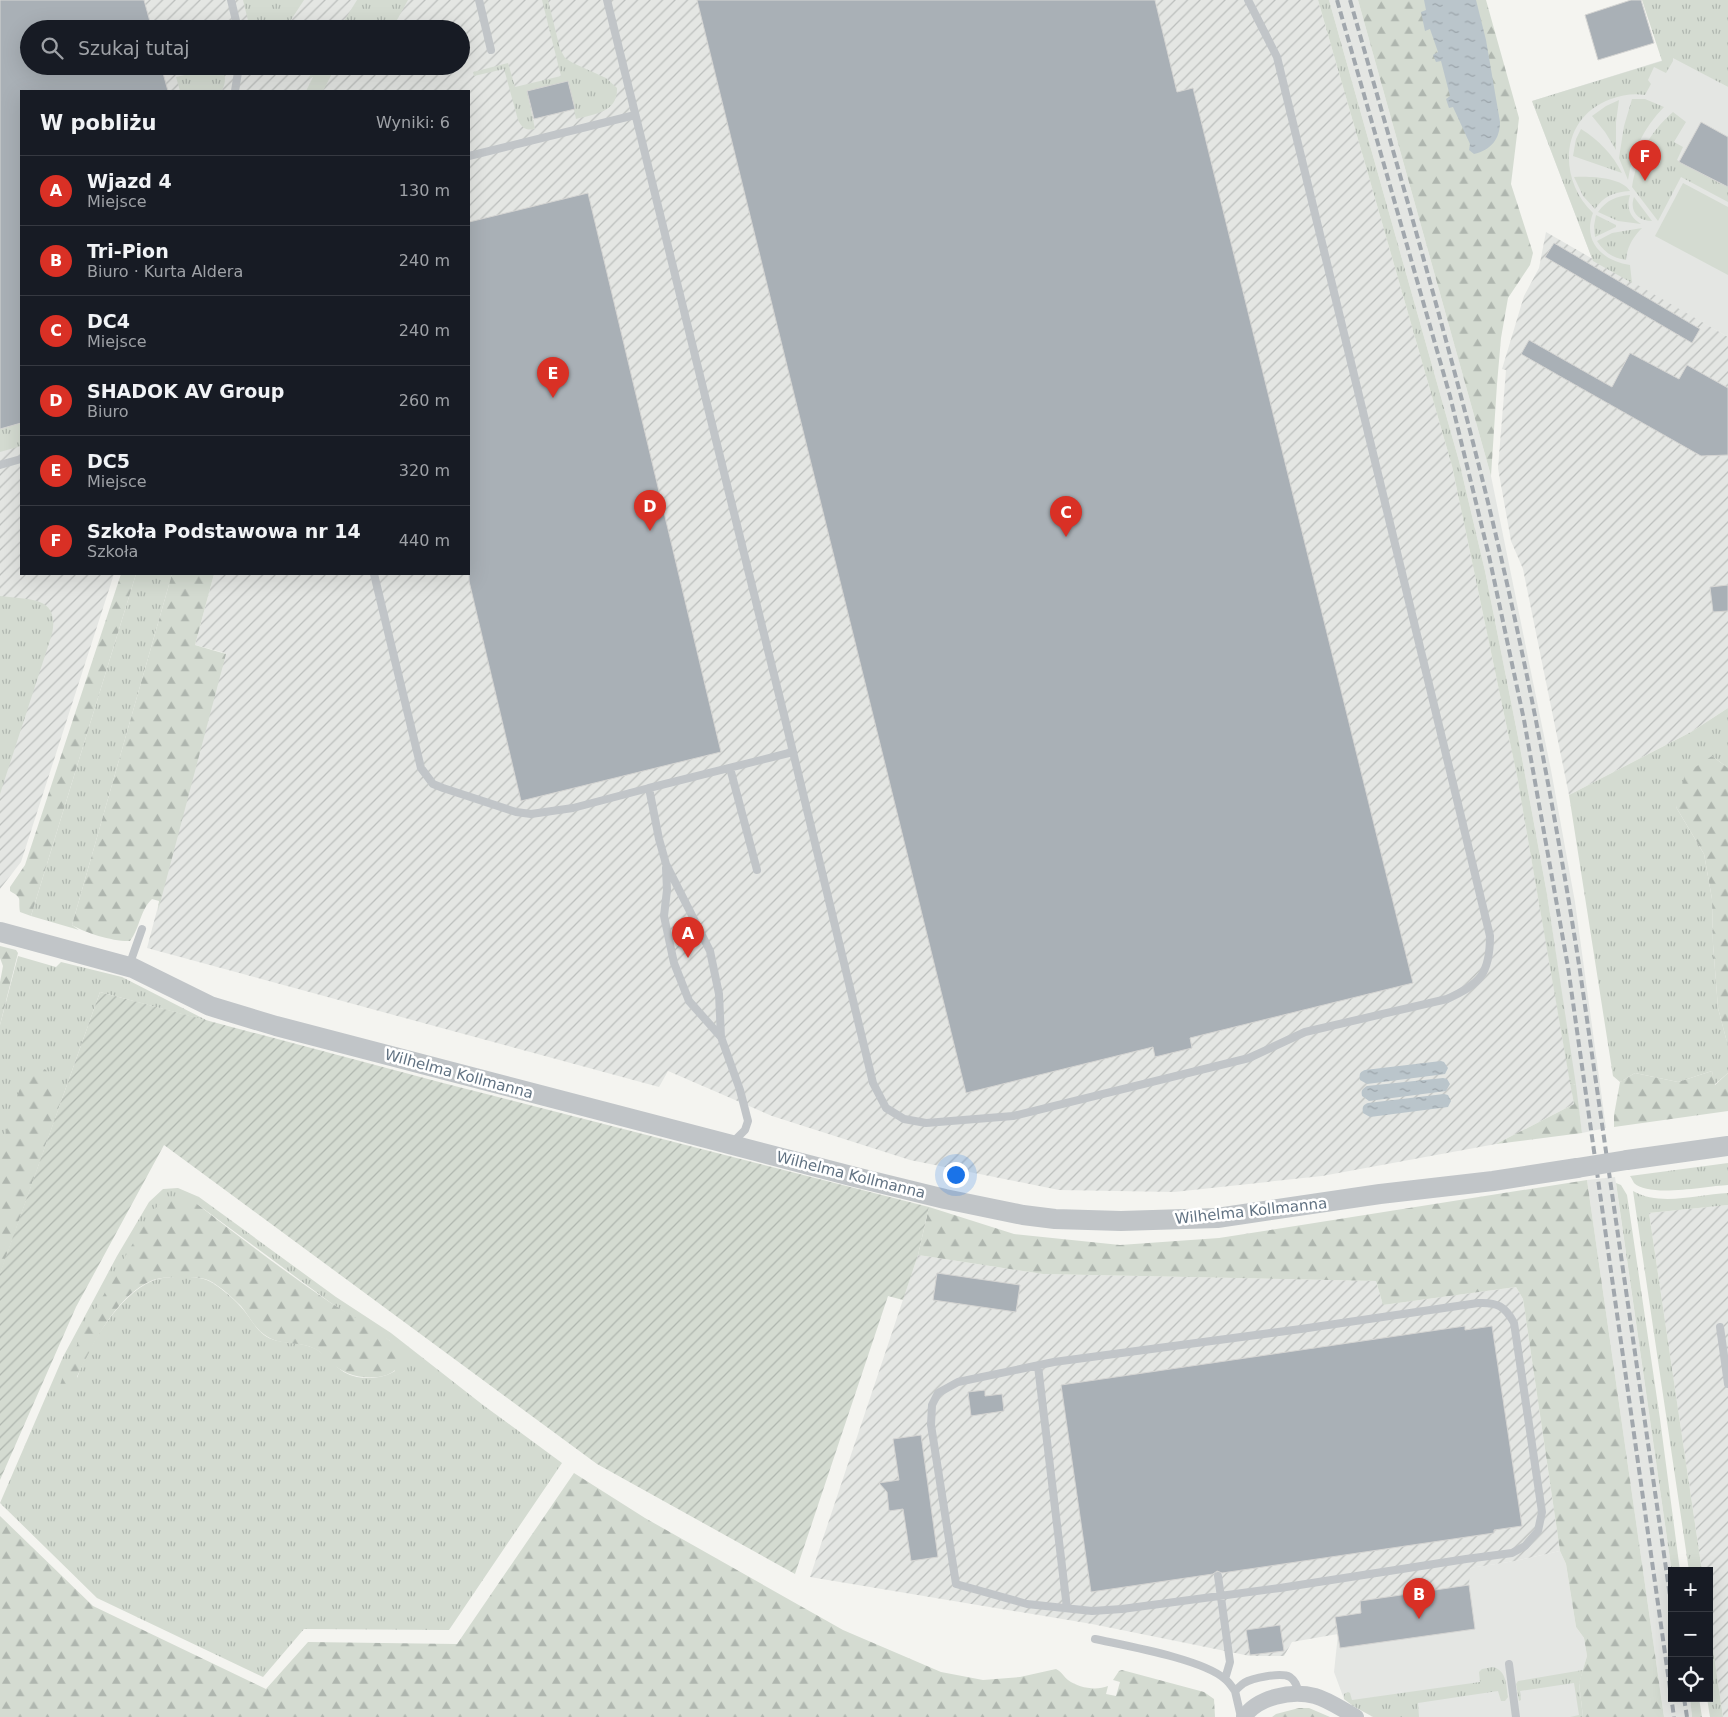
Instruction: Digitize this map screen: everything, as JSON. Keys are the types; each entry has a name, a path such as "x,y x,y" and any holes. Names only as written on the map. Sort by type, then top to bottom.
{"street":[{"name":"Wilhelma Kollmanna","path":"0,932 129,966 200,1001 234,1014 376,1053 920,1193 975,1206 1039,1217 1088,1221 1217,1218 1380,1194 1493,1181 1728,1146"},
{"path":"1243,1717 1258,1704 1280,1696 1299,1694 1319,1698 1356,1717"}],"lane":[{"path":"231,0 236,20"},
{"path":"479,0 491,50"},
{"path":"607,0 873,1082 886,1108 904,1119 926,1123 1012,1116 1249,1058 1305,1032 1447,999 1467,990 1481,976 1490,956 1488,926 1277,57 1248,0"},
{"path":"235,90 238,75"},
{"path":"470,156 635,115"},
{"path":"0,465 20,460"},
{"path":"374,575 421,768 433,784 486,802 531,814 573,808 793,752"},
{"path":"730,768 757,870"},
{"path":"650,788 659,839 666,864 710,951 719,994 721,1037 740,1090 748,1121 745,1130 731,1144"},
{"path":"666,864 667,890 664,916 674,963 689,1001 721,1037"},
{"path":"129,966 142,929"},
{"path":"1478,1303 1492,1303 1504,1309 1510,1315 1514,1323 1542,1512 1538,1531 1525,1546 1512,1553 1280,1588 1220,1595 1122,1609 1092,1611 1028,1604 956,1584 931,1425 932,1405 938,1393 958,1382 1054,1362 1478,1303"},
{"path":"1720,1328 1728,1384"},
{"path":"1038,1366 1067,1608"},
{"path":"1218,1576 1230,1662 1225,1679"},
{"path":"1095,1639 1180,1659 1216,1673 1225,1679 1236,1691 1243,1717"},
{"path":"1508,1664 1516,1717"},
{"path":"1236,1691 1245,1682 1257,1678 1285,1675 1291,1678 1297,1685 1299,1694"}],"shaded area":[{"path":"0,0 1318,0 1452,466 1517,776 1574,1104 1496,1144 1322,1176 1174,1192 1059,1190 910,1160 772,1116 668,1071 659,1087 147,948 225,653 195,645 214,575 470,575 470,90 20,90 20,575 114,575 21,862 0,889"},
{"path":"1329,0 1358,0 1491,476 1551,770 1575,902 1606,1128 1582,1133 1547,894 1485,571 1459,461"},
{"path":"1673,57 1728,87 1728,337 1593,261 1532,101"},
{"path":"1546,232 1728,337 1728,708 1691,732 1569,795 1523,569 1511,541 1498,468 1506,370 1502,369 1524,296 1539,268"},
{"path":"1615,1177 1671,1567 1668,1567 1668,1702 1690,1702 1692,1717 1664,1717 1587,1180"},
{"path":"1728,1205 1728,1717 1723,1717 1713,1648 1713,1567 1701,1567 1649,1213"},
{"path":"918,1255 1043,1274 1376,1281 1383,1305 1516,1287 1523,1299 1560,1551 1470,1568 1469,1585 1360,1601 1361,1613 1335,1617 1338,1634 1292,1642 1284,1656 1250,1656 1092,1624 810,1577"},
{"path":"1560,1551 1566,1564 1576,1627 1584,1638 1587,1656 1579,1683 1583,1717 1378,1717 1344,1699 1334,1672 1338,1634 1335,1617 1361,1613 1360,1601 1468,1585 1469,1568 1515,1561"}],"green space":[{"path":"243,0 304,0 291,20 248,20"},
{"path":"357,0 408,0 397,20 345,20"},
{"path":"542,0 548,0 560,49 565,58 606,78 617,88 614,102 604,111 576,119 568,81 527,91 535,129 529,130 523,127 518,120 504,69 474,76 473,72 508,63 515,87 561,76"},
{"path":"1318,0 1329,0 1459,461 1485,571 1519,742 1547,894 1576,1085 1570,1083 1517,776 1452,466"},
{"path":"1358,0 1486,0 1519,118 1511,184 1533,253 1530,265 1508,298 1501,338 1491,476"},
{"path":"1642,0 1728,0 1728,87 1673,58 1666,73 1654,67 1648,80 1651,84 1645,95 1619,96 1594,108 1582,119 1573,134 1569,150 1569,166 1573,183 1581,199 1593,213 1590,233 1593,241 1597,248 1611,259 1630,265 1632,283 1593,261 1532,101 1662,61"},
{"path":"185,75 224,75 225,80 222,90 180,90 176,77"},
{"path":"310,75 331,75 324,90 306,90 313,77 308,79"},
{"path":"1632,99 1645,99 1664,107 1650,123 1640,140 1632,160 1628,180 1619,158 1624,126"},
{"path":"1619,100 1616,122 1616,150 1592,116"},
{"path":"1673,112 1686,122 1674,142 1683,147 1677,160 1728,187 1728,202 1681,177 1658,221 1632,187 1637,165 1645,146 1657,128"},
{"path":"1581,129 1605,148 1622,173 1573,156 1576,139"},
{"path":"1574,177 1596,177 1613,180 1626,186 1630,191 1619,192 1610,196 1595,209 1583,196"},
{"path":"1683,183 1728,207 1728,275 1655,236"},
{"path":"1630,195 1628,204 1630,212 1641,224 1618,221 1598,212 1612,199"},
{"path":"1634,197 1652,221 1647,221 1636,214 1633,207"},
{"path":"1596,215 1616,225 1616,227 1595,237"},
{"path":"1642,228 1631,242 1626,260 1609,254 1597,241 1612,233"},
{"path":"20,423 20,446 0,452 0,429"},
{"path":"121,575 136,575 31,916 20,912 19,899 10,891 10,887 25,865"},
{"path":"136,575 172,575 72,925 79,930 31,916"},
{"path":"172,575 214,575 195,645 226,654 158,911 159,901 152,899 145,908 130,941 116,940 92,934 72,925"},
{"path":"0,596 31,599 40,602 51,612 53,621 52,634 0,794"},
{"path":"1728,708 1728,768 1712,756 1676,807 1704,854 1712,899 1718,1008 1728,1046 1728,1073 1714,1085 1712,1071 1678,1082 1635,1073 1620,1082 1613,1076 1569,795 1691,732"},
{"path":"1712,756 1728,768 1728,1046 1718,1008 1712,899 1704,854 1676,807 1685,774"},
{"path":"0,946 16,950 18,953 0,1025 0,982 3,966 0,958"},
{"path":"18,956 56,967 61,962 122,977 208,1021 100,992 0,1273 0,1025"},
{"path":"100,992 443,1083 929,1207 918,1255 903,1300 888,1296 795,1574 597,1464 164,1145 76,1307 0,1480 0,1273"},
{"path":"33,1066 39,1066 46,1070 61,1101 0,1274 0,1153 25,1071"},
{"path":"1712,1071 1715,1085 1728,1073 1728,1111 1614,1127 1614,1115 1620,1082 1635,1073 1678,1082"},
{"path":"1570,1083 1576,1085 1582,1133 1496,1144 1574,1104"},
{"path":"1728,1163 1728,1185 1679,1190 1652,1190 1634,1183 1630,1176"},
{"path":"1587,1180 1664,1717 1583,1717 1579,1683 1587,1656 1584,1638 1576,1627 1566,1564 1560,1551 1523,1299 1516,1287 1383,1305 1376,1281 1043,1274 918,1255 929,1207 1014,1234 1120,1245 1219,1238"},
{"path":"1616,1183 1621,1185 1627,1195 1660,1419 1679,1567 1671,1567"},
{"path":"178,1188 199,1197 336,1297 391,1333 483,1405 562,1463 449,1630 304,1629 263,1677 97,1598 0,1503 63,1357 117,1256 149,1202 163,1189","holes":["197,1204 331,1303 390,1341 395,1371 375,1378 361,1378 347,1374 315,1349 305,1345 281,1342 264,1335 237,1303 224,1291 207,1280 174,1277 152,1281 128,1297 97,1336 77,1378 77,1346"]},
{"path":"1633,1191 1644,1196 1667,1199 1728,1193 1728,1205 1649,1213 1701,1567 1688,1567"},
{"path":"174,1197 197,1204 331,1303 387,1338 399,1350 401,1355 400,1365 397,1369 383,1376 364,1377 352,1375 334,1366 315,1349 304,1345 280,1342 263,1334 241,1306 212,1282 198,1278 168,1277 153,1280 126,1298 104,1326 72,1387 67,1391 60,1389 63,1377 85,1330 133,1243 155,1209 163,1202"},
{"path":"574,1473 645,1518 843,1630 941,1672 983,1680 1020,1677 1056,1669 1077,1685 1088,1688 1108,1686 1106,1694 1116,1696 1120,1682 1113,1680 1119,1671 1122,1670 1204,1692 1214,1699 1215,1717 0,1717 0,1516 93,1606 266,1689 308,1642 457,1644"},
{"path":"1713,1648 1723,1717 1710,1717 1708,1702 1713,1702"},
{"path":"1493,1667 1501,1672 1505,1679 1508,1697 1505,1701 1501,1701 1498,1691 1418,1703 1419,1717 1373,1717 1344,1699 1344,1694 1348,1692 1352,1700 1480,1682 1479,1672 1482,1669"},
{"path":"1583,1670 1579,1684 1583,1717 1570,1717 1579,1715 1574,1683 1520,1691 1521,1700 1519,1701 1516,1684 1518,1681"},
{"path":"1690,1702 1700,1702 1702,1717 1692,1717"},
{"path":"1299,1708 1309,1708 1330,1717 1272,1717 1276,1714"}],"water":[{"path":"1424,0 1476,0 1486,40 1500,122 1496,139 1490,147 1480,152 1474,154 1469,150 1470,144 1453,107 1449,108 1446,99 1450,96 1441,61 1436,62 1433,55 1438,52 1430,29 1425,31 1421,12 1426,10"},
{"path":"1441,1061 1448,1068 1445,1074 1367,1084 1360,1080 1360,1074 1365,1070"},
{"path":"1447,1079 1450,1084 1446,1091 1369,1101 1362,1096 1362,1090 1367,1086"},
{"path":"1448,1095 1451,1101 1448,1107 1370,1117 1363,1113 1363,1106 1368,1103"}],"building":[{"path":"0,0 144,0 150,20 20,20 20,75 164,75 168,90 20,90 20,423 0,429"},
{"path":"697,0 1155,0 1177,92 1193,88 1413,983 1190,1038 1192,1048 1155,1057 1153,1047 966,1093"},
{"path":"1631,0 1641,0 1654,43 1598,60 1585,15"},
{"path":"568,81 575,109 534,119 527,91"},
{"path":"1701,122 1728,137 1728,187 1679,162"},
{"path":"588,193 721,752 521,801 469,581 470,222"},
{"path":"1554,243 1700,329 1692,343 1545,257"},
{"path":"1529,340 1612,387 1630,353 1679,379 1687,365 1728,388 1728,455 1701,456 1521,354"},
{"path":"1728,585 1728,611 1713,612 1710,587"},
{"path":"937,1273 1020,1285 1016,1312 933,1300"},
{"path":"1465,1326 1465,1330 1492,1326 1522,1526 1494,1530 1494,1533 1222,1573 1217,1571 1213,1574 1091,1592 1061,1385"},
{"path":"985,1390 985,1396 1002,1394 1004,1411 971,1416 968,1392"},
{"path":"921,1435 938,1557 911,1561 903,1509 889,1511 887,1492 879,1483 899,1480 893,1439"},
{"path":"1469,1585 1475,1629 1340,1648 1335,1617 1361,1613 1360,1601"},
{"path":"1280,1625 1284,1651 1250,1655 1246,1630"}],"railway":[{"path":"1337,0 1450,396 1489,556 1524,720 1568,967 1674,1717"},
{"path":"1350,0 1466,414 1510,597 1536,721 1580,971 1668,1582"},
{"path":"1685,1702 1687,1717"}],"place":[{"name":"Szkoła Podstawowa nr 14","path":"1645,181"},
{"name":"DC5","path":"553,398"},
{"name":"SHADOK AV Group","path":"650,531"},
{"name":"DC4","path":"1066,537"},
{"name":"Wjazd 4","path":"688,958"},
{"name":"Tri-Pion","path":"1419,1619"}]}
